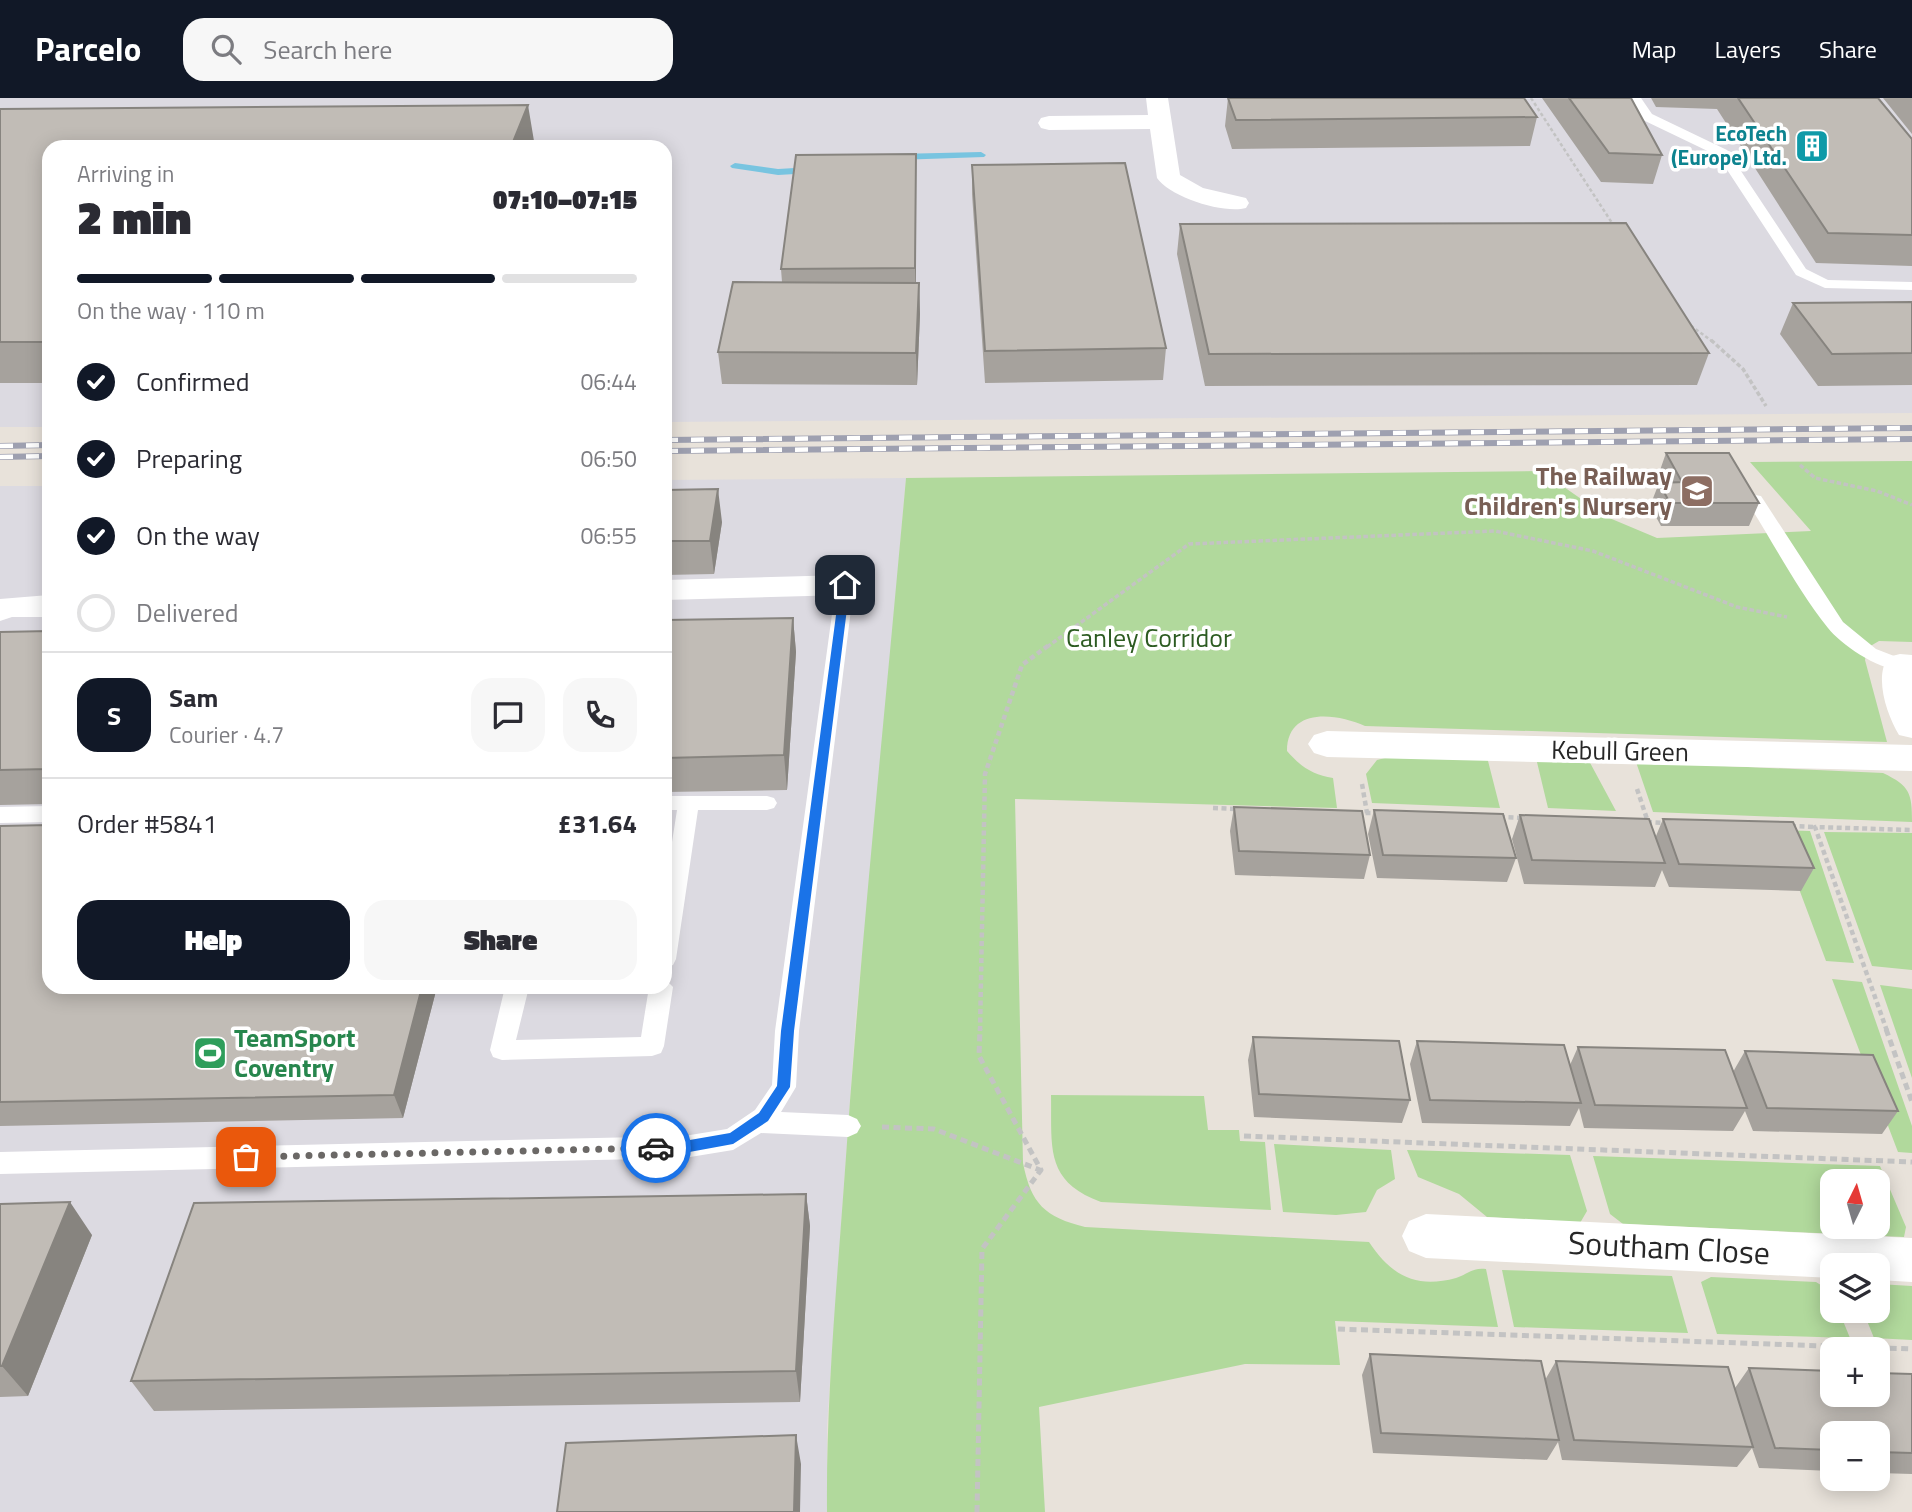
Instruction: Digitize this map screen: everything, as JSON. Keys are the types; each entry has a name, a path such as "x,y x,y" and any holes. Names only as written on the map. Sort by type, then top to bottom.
{"street":[{"path":"1157,98 1169,178 1195,194 1237,203"},
{"path":"1049,123 1162,121"},
{"path":"672,590 845,585"},
{"path":"0,610 9,607 42,606"},
{"path":"1906,665 1900,686 1912,726"},
{"name":"Kebull Green","path":"1327,744 1912,758"},
{"name":"Southam Close","path":"1426,1236 1912,1260"}],"lane":[{"path":"1635,98 1647,117 1723,153 1801,272 1825,284 1912,286"},
{"path":"1755,500 1836,626 1869,653 1906,665"},
{"path":"0,1163 684,1147 733,1139 764,1117 783,1087 845,585"},
{"path":"672,803 767,803"},
{"path":"672,913 689,803"},
{"path":"0,816 42,814"},
{"path":"515,994 502,1050 652,1046 660,994"},
{"path":"757,1122 848,1126"}],"path":[{"path":"1531,98 1618,233"},
{"path":"1685,322 1723,348 1757,385 1766,406"},
{"path":"1800,465 1815,478 1877,491 1912,505"},
{"path":"1041,1170 979,1056 985,774 1022,665 1189,544 1495,531 1593,551 1737,607 1836,626"},
{"path":"1362,781 1367,813"},
{"path":"1213,808 1238,809"},
{"path":"1354,813 1381,814"},
{"path":"1488,817 1528,818"},
{"path":"1634,822 1676,823"},
{"path":"1787,826 1912,830"},
{"path":"1815,827 1912,1102"},
{"path":"848,1126 934,1129 1041,1170"},
{"path":"1244,1136 1912,1162"},
{"path":"976,1512 982,1249 1041,1170"},
{"path":"1338,1329 1912,1349"}],"shaded area":[{"path":"0,98 1912,98 1912,413 672,422 672,140 42,140 42,427 0,427"},
{"path":"906,478 856,1016 827,1425 827,1512 0,1512 0,486 42,486 42,994 672,994 672,480"}],"green space":[{"name":"Canley Corridor","path":"1912,461 1912,642 1879,641 1867,648 1865,660 1887,742 1365,726 1341,718 1315,717 1304,720 1295,727 1289,737 1287,751 1308,769 1333,778 1337,808 1015,799 1023,1163 1030,1189 1042,1207 1060,1219 1085,1227 1369,1242 1395,1271 1428,1282 1456,1278 1474,1270 1486,1269 1498,1327 1335,1321 1340,1365 1245,1364 1039,1407 1045,1512 827,1512 832,1348 850,1096 906,478 1541,471 1607,517 1657,538 1811,531 1750,462"},
{"path":"1487,757 1500,808 1372,803 1366,774 1377,760"},
{"path":"1536,758 1588,759 1616,811 1548,808"},
{"path":"1636,762 1883,773 1899,782 1908,792 1912,822 1653,812"},
{"path":"1777,830 1810,831 1854,963 1826,961"},
{"path":"1824,832 1912,833 1912,970 1872,966"},
{"path":"1832,979 1862,982 1912,1126 1912,1153 1898,1152"},
{"path":"1880,985 1912,989 1912,1078"},
{"path":"1051,1095 1204,1096 1208,1130 1239,1130 1240,1141 1265,1142 1271,1210 1101,1202 1083,1194 1069,1184 1060,1173 1055,1160 1051,1131"},
{"path":"1274,1144 1391,1150 1395,1179 1377,1190 1366,1212 1336,1215 1283,1212"},
{"path":"1407,1150 1570,1155 1587,1211 1580,1223 1487,1217 1459,1194 1418,1177"},
{"path":"1593,1156 1880,1166 1881,1169 1820,1169 1820,1233 1623,1224 1610,1214"},
{"path":"1890,1189 1906,1227 1904,1237 1890,1236"},
{"path":"1502,1270 1672,1276 1688,1333 1514,1327"},
{"path":"1711,1277 1816,1282 1820,1284 1820,1323 1844,1323 1850,1337 1717,1334 1701,1282"},
{"path":"1890,1285 1912,1286 1912,1340 1874,1337 1868,1323 1890,1323"}],"building":[{"path":"1228,98 1524,98 1537,117 1236,120"},
{"path":"1569,98 1631,98 1662,155 1609,153"},
{"name":"EcoTech (Europe) Ltd.","path":"1738,98 1878,98 1912,139 1912,235 1828,233"},
{"path":"528,105 514,140 42,140 42,342 0,342 0,109"},
{"path":"916,154 915,268 781,269 796,155"},
{"path":"1125,163 1166,348 985,351 972,165"},
{"path":"1626,223 1709,353 1209,354 1180,224"},
{"path":"733,282 919,283 916,353 718,352"},
{"path":"1912,302 1912,353 1832,354 1793,303"},
{"path":"1666,453 1729,453 1759,503 1670,503 1659,483 1682,482"},
{"path":"718,489 710,541 672,541 672,490"},
{"path":"793,618 784,755 672,758 672,620"},
{"path":"42,631 42,769 0,770 0,632"},
{"path":"1234,807 1362,811 1370,855 1239,851"},
{"path":"1374,810 1503,814 1516,858 1383,855"},
{"path":"1520,815 1649,819 1665,863 1532,860"},
{"path":"1663,819 1793,822 1814,868 1679,864"},
{"name":"TeamSport Coventry","path":"42,825 42,994 420,994 394,1095 0,1102 0,826"},
{"path":"1253,1037 1399,1041 1410,1100 1259,1094"},
{"path":"1417,1041 1564,1045 1581,1103 1430,1100"},
{"path":"1578,1047 1725,1050 1747,1108 1595,1105"},
{"path":"1745,1051 1873,1055 1898,1111 1767,1108"},
{"path":"806,1194 796,1371 131,1381 194,1203"},
{"path":"70,1202 2,1366 0,1366 0,1204"},
{"path":"1370,1354 1541,1361 1559,1440 1381,1433"},
{"path":"1556,1361 1728,1367 1753,1447 1574,1440"},
{"path":"1749,1368 1820,1371 1820,1407 1890,1407 1890,1373 1912,1374 1912,1453 1890,1452 1890,1421 1820,1421 1820,1450 1775,1448"},
{"path":"796,1435 794,1512 557,1512 566,1443"}],"waterway":[{"path":"897,157 981,155"},
{"path":"735,166 778,172 812,170"}],"railway":[{"path":"672,440 1912,428"},
{"path":"672,451 1912,439"},
{"path":"0,446 42,445"},
{"path":"0,457 42,456"}],"way so far":[{"path":"246,1157 656,1148"}],"place":[{"name":"EcoTech (Europe) Ltd.","path":"1812,146"},
{"name":"The Railway Children's Nursery","path":"1697,491"},
{"name":"TeamSport Coventry","path":"210,1053"}],"route":[{"path":"656,1148 684,1147 733,1139 764,1117 783,1087 845,585"}]}
